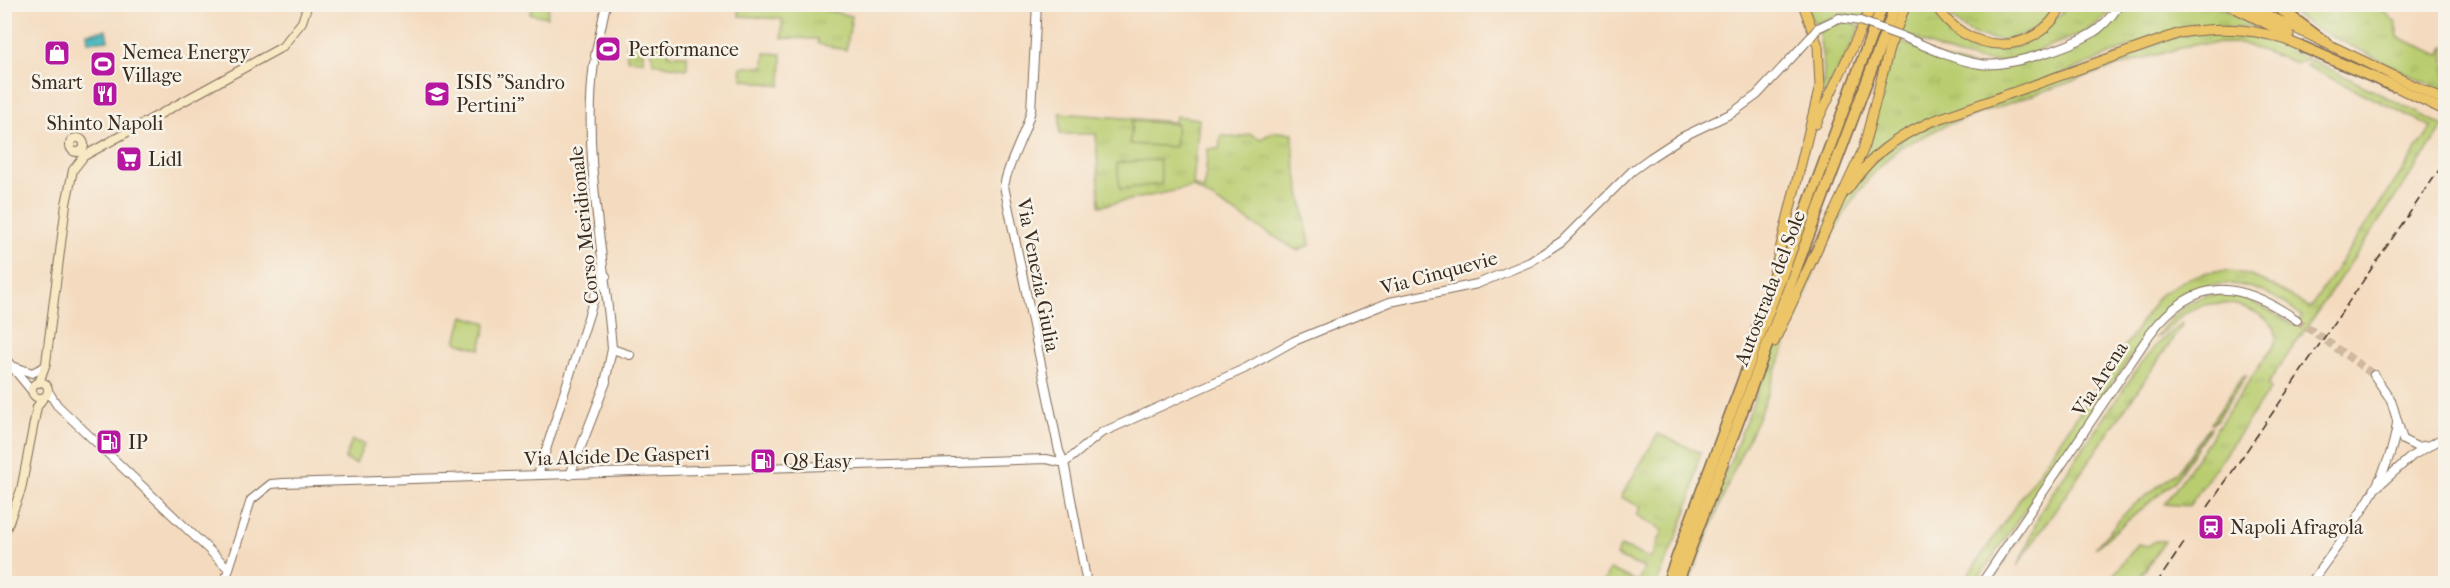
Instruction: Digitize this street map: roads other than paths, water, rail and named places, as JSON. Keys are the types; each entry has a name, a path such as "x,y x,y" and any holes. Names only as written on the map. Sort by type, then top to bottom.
{"highway":[{"path":"1735,398 1776,266 1820,86 1820,69 1813,28 1803,4"},
{"path":"1804,154 1826,99 1864,29 1873,4"},
{"name":"Autostrada del Sole","path":"1667,584 1883,4"},
{"name":"Autostrada del Sole","path":"1677,584 1896,4"},
{"path":"1728,449 1784,316 1846,190 1863,150 1889,49 1906,4"},
{"path":"1935,4 1948,22 1964,36 1983,43 2000,45 2020,42 2036,35 2050,24 2063,4"},
{"path":"2227,4 2307,39"},
{"path":"2246,4 2393,86 2445,111"},
{"path":"2274,4 2307,39"},
{"path":"1846,190 1873,156 1902,135 1930,122 2180,33 2223,28 2242,29 2279,37 2325,42 2445,101"}],"main road":[{"path":"73,171 84,156 104,144 282,47 302,22 308,4"},
{"path":"4,535 21,490 46,365 58,258 73,171 72,150 69,145 76,137 83,141 104,144"}],"street":[{"name":"Corso Meridionale","path":"570,475 606,382 612,349 592,136 591,84 606,4"},
{"name":"Via Cinquevie","path":"1064,462 1101,433 1244,369 1294,341 1390,302 1477,284 1530,262 1562,241 1632,171 1682,137 1732,113 1757,95 1818,28 1839,18 1860,21 1967,62 2002,64 2090,35 2111,16 2120,4"},
{"name":"Via Venezia Giulia","path":"1037,5 1028,126 1006,173 1004,186 1039,362 1059,452 1064,462"},
{"path":"538,475 599,283 606,279"},
{"name":"Via Arena","path":"1981,584 2150,334 2178,304 2207,291 2234,290 2264,299 2297,320"},
{"path":"612,349 630,355"},
{"path":"4,357 21,376 57,405 228,568"},
{"path":"13,366 36,373 46,365"},
{"path":"2374,375 2391,400 2397,423 2406,443 2417,447 2430,444"},
{"path":"2310,584 2372,493 2392,451 2397,423"},
{"path":"2372,493 2400,465 2445,436"},
{"name":"Via Alcide De Gasperi","path":"224,584 251,500 271,484 1046,459 1064,462"},
{"path":"1064,462 1087,584"}],"water":[{"path":"106,30 108,40 88,42 87,33"}],"tunnel":[{"path":"2297,320 2374,375"}],"railway":[{"path":"2208,507 2446,160"},
{"path":"2156,584 2184,543"}],"place":[{"name":"Performance","path":"608,49"},
{"name":"Smart","path":"57,53"},
{"name":"Nemea Energy Village","path":"103,64"},
{"name":"Shinto Napoli","path":"105,94"},
{"name":"ISIS \"Sandro Pertini\"","path":"437,94"},
{"name":"Lidl","path":"129,159"},
{"name":"IP","path":"109,442"},
{"name":"Q8 Easy","path":"763,461"},
{"name":"Napoli Afragola","path":"2211,527"}]}
